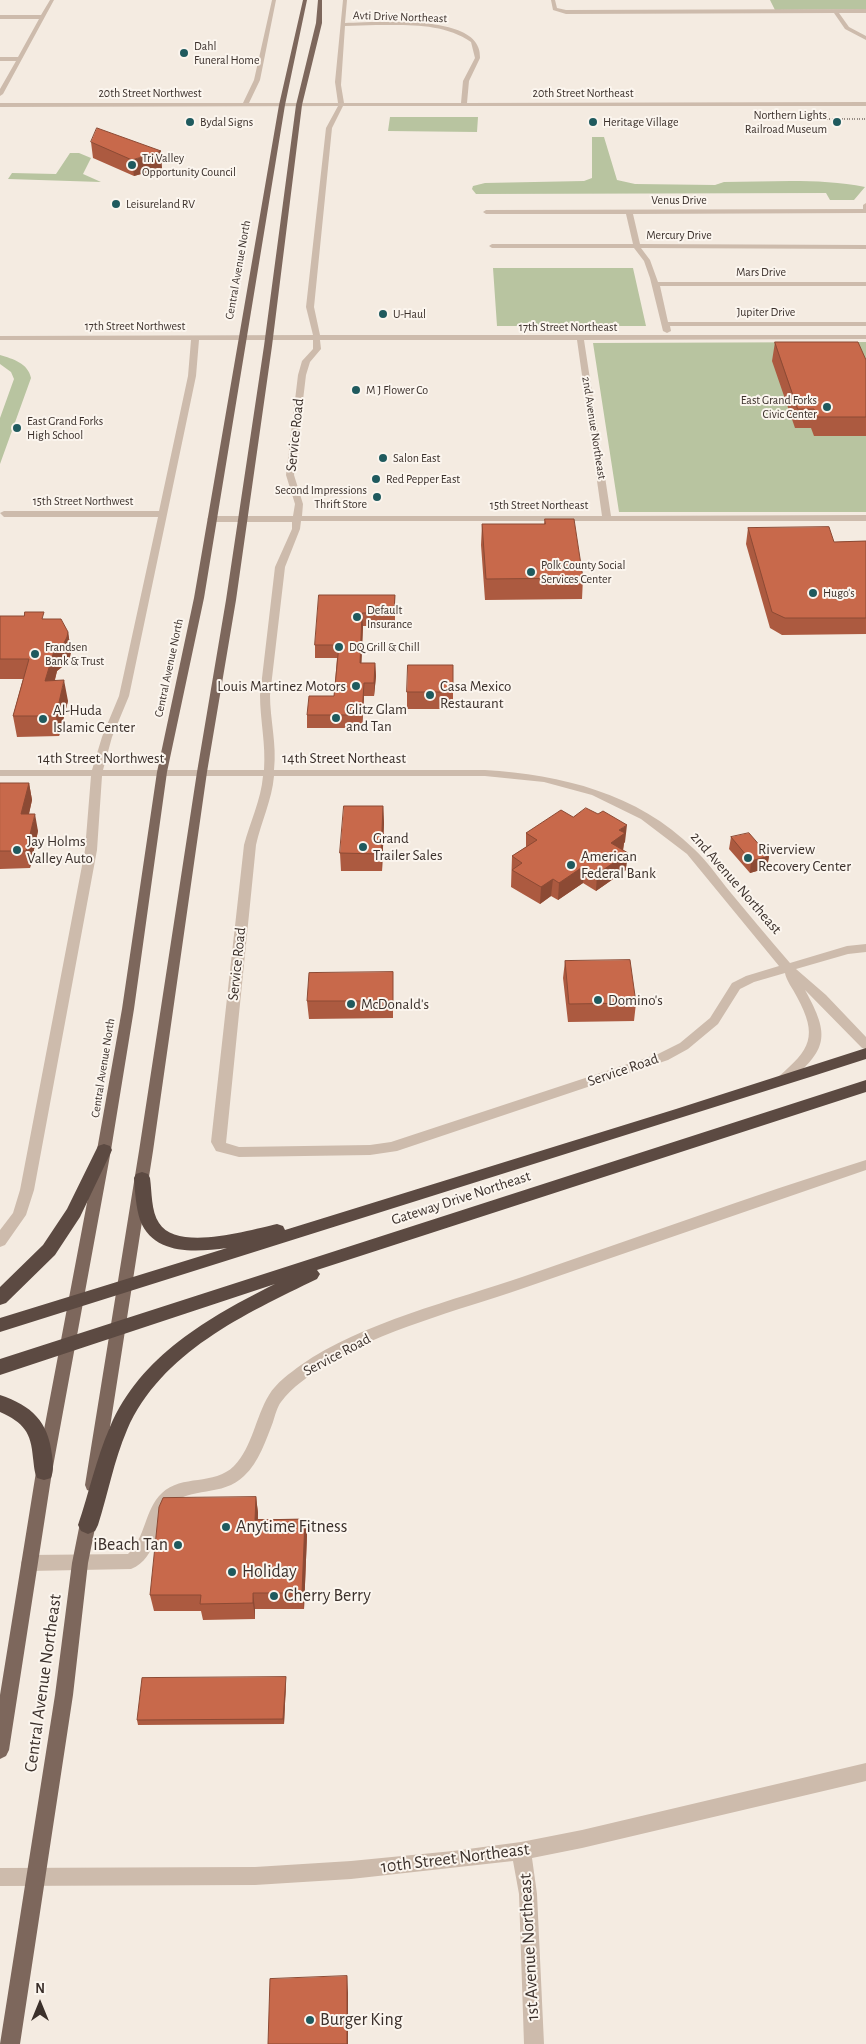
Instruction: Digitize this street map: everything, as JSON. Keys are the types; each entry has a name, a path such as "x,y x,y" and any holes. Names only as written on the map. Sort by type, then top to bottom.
{"highway":[{"name":"Gateway Drive Northeast","path":"0,1325 125,1288 781,1082 866,1053"},
{"name":"Gateway Drive Northeast","path":"0,1367 68,1343 866,1086"},
{"path":"0,1298 49,1250 74,1212 104,1150"},
{"path":"142,1178 148,1218 155,1232 166,1239 182,1245 209,1244 347,1217"},
{"path":"88,1525 119,1428 134,1401 150,1379 198,1335 236,1310 356,1251"},
{"path":"0,1403 25,1415 35,1425 41,1441 44,1472"}],"main road":[{"name":"Central Avenue North","path":"68,1343 128,1008 162,772 199,598 282,105 305,0"},
{"path":"116,1328 125,1288 202,772 243,519 300,105 319,23 320,0"},
{"name":"Central Avenue Northeast","path":"10,2044 37,1878 64,1695 80,1563 88,1525 116,1328"},
{"name":"Central Avenue Northeast","path":"0,1750 44,1472 68,1343"}],"street":[{"path":"0,94 52,0"},
{"path":"245,105 257,80 274,0"},
{"path":"317,338 315,320 310,314 310,299 329,128 339,112 342,98 338,83 345,0"},
{"path":"553,0 555,9 566,12 866,12"},
{"path":"835,12 847,28 866,38"},
{"path":"0,17 42,17"},
{"name":"Avti Drive Northeast","path":"343,25 432,25 452,28 467,34 479,52 475,66 465,86 464,104"},
{"path":"0,59 20,59"},
{"name":"20th Street Northeast","path":"300,105 866,104"},
{"name":"20th Street Northwest","path":"0,105 300,105"},
{"name":"Venus Drive","path":"486,212 866,211 866,205"},
{"path":"629,212 637,247 647,260 656,284 669,338"},
{"name":"Mercury Drive","path":"492,246 866,247"},
{"name":"Mars Drive","path":"656,284 866,284"},
{"name":"Jupiter Drive","path":"666,324 866,324"},
{"name":"17th Street Northeast","path":"269,338 866,337"},
{"name":"17th Street Northwest","path":"0,338 269,338"},
{"path":"0,1241 19,1215 27,1190 91,850 91,814 97,773 105,743 118,715 124,696 192,376 195,338"},
{"name":"Service Road","path":"317,338 317,349 306,361 302,375 291,465 290,475 299,504 296,529 280,567 265,695 264,714 271,751 269,773 267,792 254,826 250,845 222,1097 218,1142 221,1147 239,1152 370,1150 401,1144 663,1057 684,1046 714,1021 736,986 750,979 847,950 866,948"},
{"name":"2nd Avenue Northeast","path":"580,338 607,517"},
{"name":"15th Street Northwest","path":"4,514 162,514"},
{"name":"15th Street Northeast","path":"211,519 866,518"},
{"name":"14th Street Northwest","path":"0,774 202,772"},
{"name":"14th Street Northeast","path":"202,772 485,773"},
{"name":"2nd Avenue Northeast","path":"485,773 518,775 563,782 589,789 636,809 674,836 691,852 787,968 822,998 866,1046"},
{"name":"2nd Avenue Northeast","path":"781,1082 803,1065 813,1051 818,1037 816,1022 787,968"},
{"name":"Service Road","path":"29,1563 131,1560 139,1555 146,1546 158,1510 168,1497 183,1490 219,1483 239,1470 245,1465 256,1443 275,1398 300,1373 320,1360 370,1336 866,1165"},
{"name":"10th Street Northeast","path":"0,1877 255,1876 351,1870 522,1851 582,1840 866,1772"},
{"name":"1st Avenue Northeast","path":"522,1851 528,1894 534,2044"}],"green space":[{"path":"770,0 866,0 866,9 775,10"},
{"path":"390,117 478,117 477,132 388,131"},
{"path":"592,137 604,137 617,180 635,184 715,185 724,182 795,181 830,182 865,187 854,200 830,200 826,193 476,194 472,189 473,186 485,183 584,181 592,178"},
{"path":"70,153 79,153 91,158 83,174 101,182 8,179 12,173 56,174"},
{"path":"493,268 633,268 646,326 497,326"},
{"path":"866,342 866,512 619,512 593,343"},
{"path":"0,355 23,365 31,378 0,464 0,418 14,379 11,372 0,364"}],"building":[{"path":"97,128 161,151 132,160 91,142"},
{"name":"East Grand Forks Civic Center","path":"775,342 858,342 866,360 866,417 817,417 814,409 798,409"},
{"name":"Polk County Social Services Center","path":"545,519 574,519 583,578 486,579 482,524 545,524"},
{"name":"Hugo's","path":"829,527 834,542 866,541 866,618 785,618 772,612 748,528"},
{"path":"319,595 395,595 394,613 362,613 360,663 375,663 374,683 364,683 362,715 307,715 309,696 334,696 339,645 315,645"},
{"path":"25,612 44,612 42,619 61,619 68,632 64,643 54,651 45,681 64,680 56,716 13,716 29,659 0,659 0,616 24,616"},
{"path":"408,665 453,665 453,692 407,692"},
{"name":"Jay Holms Valley Auto","path":"0,783 29,783 21,814 35,814 26,851 0,851"},
{"name":"Grand Trailer Sales","path":"344,806 383,806 381,854 340,853"},
{"name":"American Federal Bank","path":"586,808 598,814 603,811 627,825 619,830 625,833 611,843 628,853 597,874 584,866 559,883 553,879 541,887 512,870 522,863 512,856 537,840 526,833 561,810 573,817"},
{"path":"749,833 769,856 751,861 731,837"},
{"path":"630,960 636,1003 569,1004 565,961"},
{"path":"393,972 393,1001 307,1001 309,973"},
{"name":"Holiday","path":"256,1497 255,1520 305,1519 302,1593 253,1593 253,1603 200,1604 201,1595 150,1595 159,1507 163,1498"},
{"path":"286,1677 283,1719 137,1720 142,1678"},
{"name":"Burger King","path":"347,1976 347,2044 268,2044 270,1979"}],"railway":[{"path":"817,119 866,119"}],"place":[{"name":"Dahl Funeral Home","path":"184,53"},
{"name":"Bydal Signs","path":"190,122"},
{"name":"Heritage Village","path":"593,122"},
{"name":"Northern Lights Railroad Museum","path":"837,122"},
{"name":"Tri Valley Opportunity Council","path":"132,165"},
{"name":"Leisureland RV","path":"116,204"},
{"name":"U-Haul","path":"383,314"},
{"name":"M J Flower Co","path":"356,390"},
{"name":"East Grand Forks Civic Center","path":"827,407"},
{"name":"East Grand Forks High School","path":"17,428"},
{"name":"Salon East","path":"383,458"},
{"name":"Red Pepper East","path":"376,479"},
{"name":"Second Impressions Thrift Store","path":"377,497"},
{"name":"Polk County Social Services Center","path":"531,572"},
{"name":"Hugo's","path":"813,593"},
{"name":"Default Insurance","path":"357,617"},
{"name":"DQ Grill & Chill","path":"339,647"},
{"name":"Frandsen Bank & Trust","path":"35,654"},
{"name":"Louis Martinez Motors","path":"356,686"},
{"name":"Casa Mexico Restaurant","path":"430,695"},
{"name":"Glitz Glam and Tan","path":"336,718"},
{"name":"Al-Huda Islamic Center","path":"43,719"},
{"name":"Grand Trailer Sales","path":"363,847"},
{"name":"Jay Holms Valley Auto","path":"17,850"},
{"name":"Riverview Recovery Center","path":"748,858"},
{"name":"American Federal Bank","path":"571,865"},
{"name":"Domino's","path":"598,1000"},
{"name":"McDonald's","path":"351,1004"},
{"name":"Anytime Fitness","path":"226,1527"},
{"name":"iBeach Tan","path":"178,1545"},
{"name":"Holiday","path":"232,1572"},
{"name":"Cherry Berry","path":"274,1596"},
{"name":"Burger King","path":"310,2020"}]}
